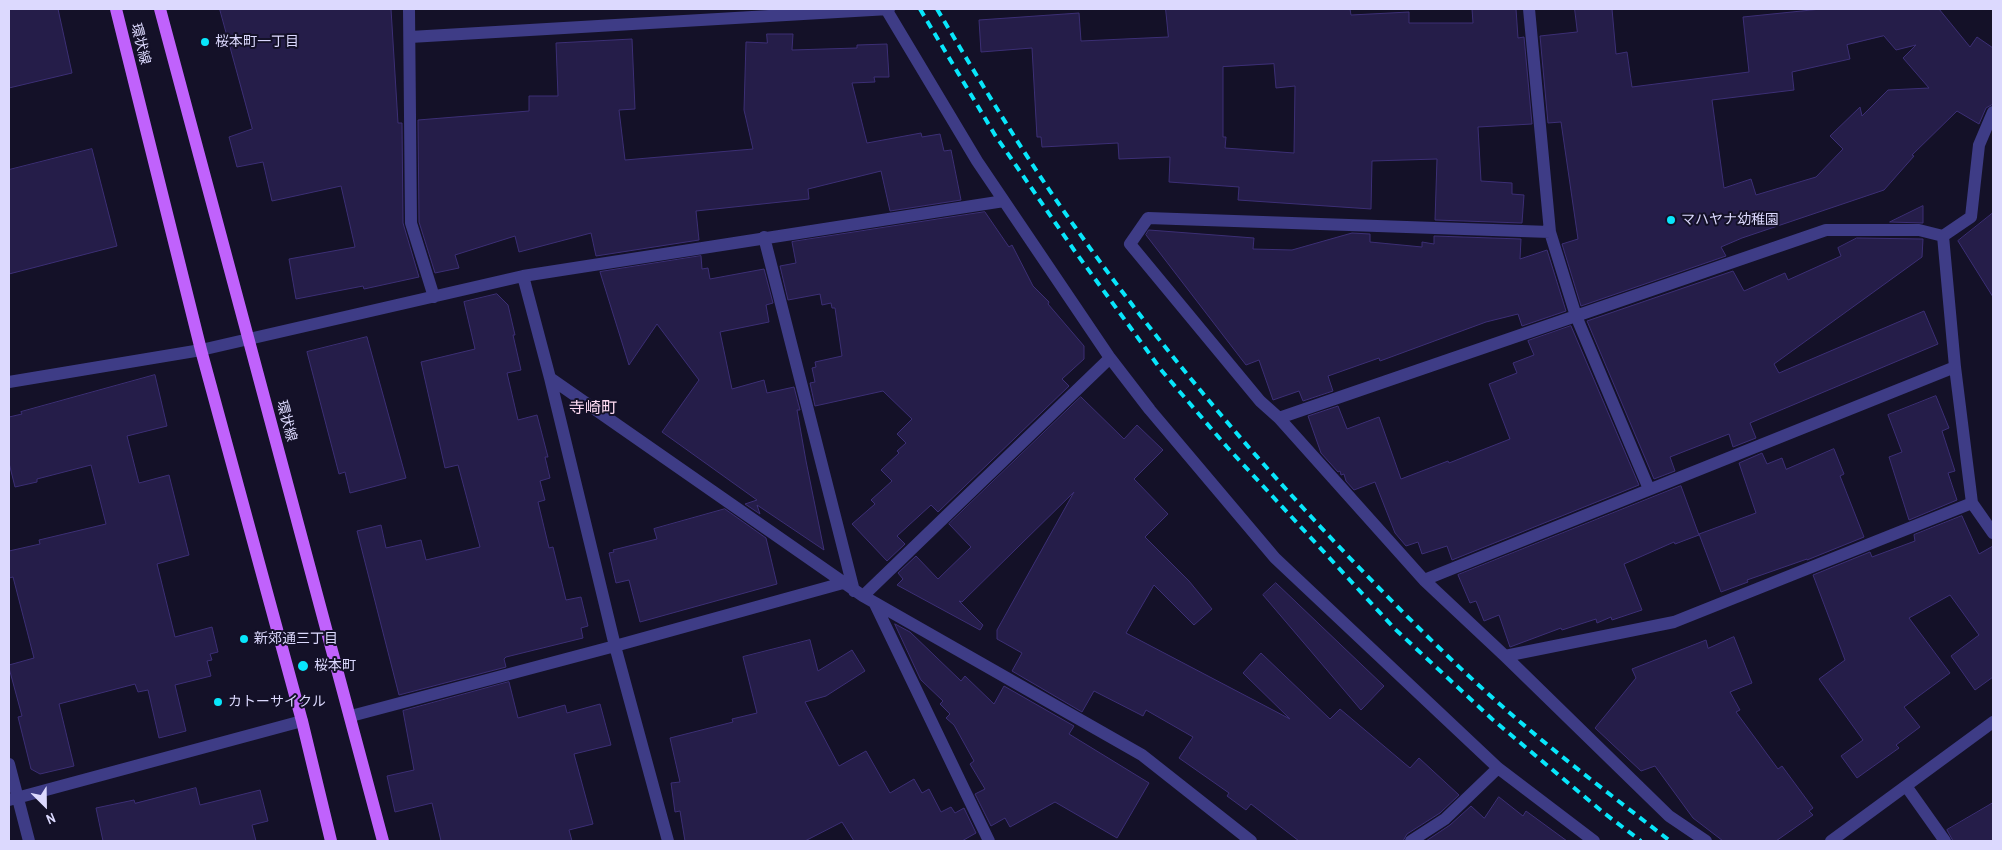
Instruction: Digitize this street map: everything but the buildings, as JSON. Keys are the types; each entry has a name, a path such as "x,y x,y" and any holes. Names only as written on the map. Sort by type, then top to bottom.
{"main road":[{"name":"環状線","path":"116,9 201,350 302,721 330,841"},
{"name":"環状線","path":"160,9 383,841"}],"street":[{"path":"409,9 411,223 434,297"},
{"path":"410,37 810,12 888,9 972,152 1110,358 1150,410 1275,558 1498,768 1594,841"},
{"path":"1529,9 1550,232 1576,316 1649,489"},
{"path":"1279,418 1826,230 1919,230 1943,236 1972,217 1979,145 1993,112"},
{"path":"9,382 201,350 523,276 1004,201"},
{"path":"1550,232 1148,218 1130,244 1260,401 1279,418 1424,580 1506,656 1669,816 1706,841"},
{"path":"1943,236 1955,367 1972,503 1993,534"},
{"path":"764,237 858,594"},
{"path":"523,276 550,378 615,646 668,841"},
{"path":"858,594 1110,358"},
{"path":"1424,580 1955,367"},
{"path":"550,378 858,594 1142,755 1252,841"},
{"path":"1506,656 1674,622 1972,503"},
{"path":"351,716 843,583"},
{"path":"875,604 989,841"},
{"path":"13,799 302,721"},
{"path":"1831,841 1993,722"},
{"path":"9,764 13,799 30,841"},
{"path":"1411,841 1445,819 1498,768"},
{"path":"1906,786 1945,841"}],"railway":[{"path":"920,9 995,135 1074,250 1162,371 1227,447 1395,629 1492,719 1604,813 1641,841"},
{"path":"937,9 1021,147 1075,227 1138,313 1239,437 1347,555 1476,683 1516,719 1670,841"}],"place":[{"name":"桜本町一丁目","path":"205,42"},
{"name":"マハヤナ幼稚園","path":"1671,220"},
{"name":"新郊通三丁目","path":"244,639"},
{"name":"桜本町","path":"303,666"},
{"name":"カトーサイクル","path":"218,702"}],"district":[{"name":"寺崎町","path":"593,409"}]}
